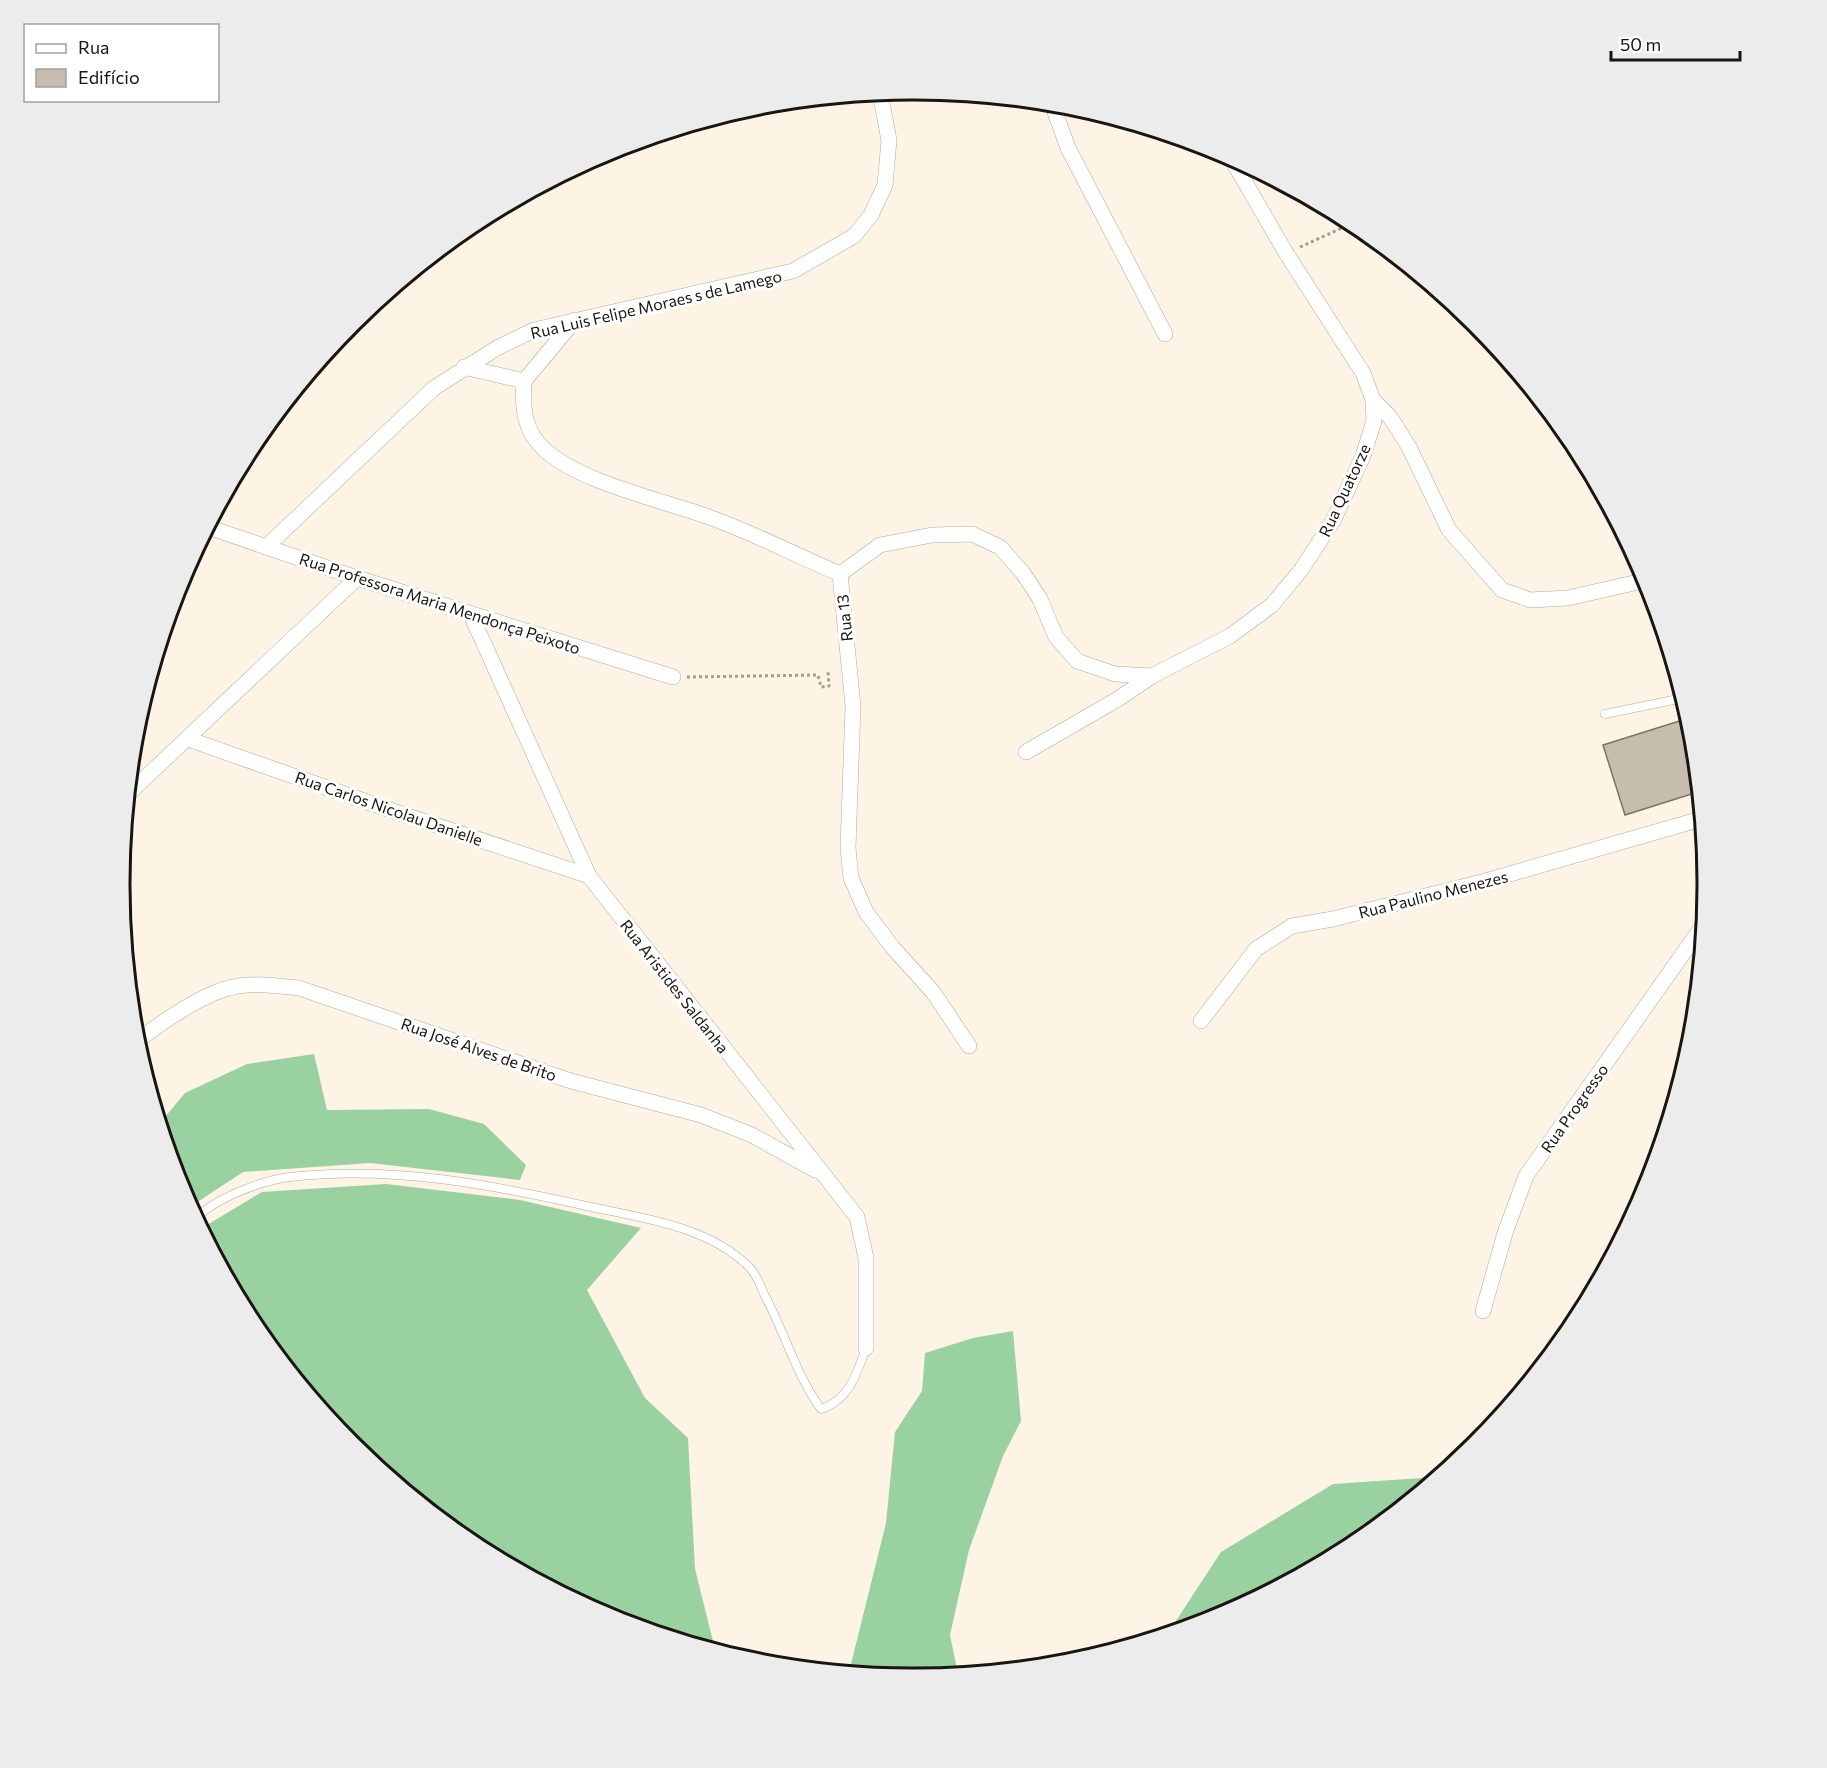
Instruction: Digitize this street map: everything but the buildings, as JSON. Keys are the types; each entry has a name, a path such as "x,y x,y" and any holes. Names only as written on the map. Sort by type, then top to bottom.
{"street":[{"name":"Rua Luis Felipe Moraes s de Lamego","path":"266,547 434,388 464,367 534,330 793,271 854,236 871,216 885,185 889,140 882,101"},
{"path":"1056,114 1068,148 1164,334"},
{"name":"Rua Quatorze","path":"1026,752 1118,699 1152,676 1230,636 1272,605 1301,570 1333,522 1363,456 1374,421 1373,400 1363,373 1286,253 1239,172"},
{"path":"464,367 524,381 575,320"},
{"name":"Rua 13","path":"524,381 522,408 531,432 545,450 565,466 707,516 840,574 853,706 848,848 851,878 866,912 893,948 933,992 969,1046"},
{"path":"1373,400 1390,417 1409,447 1449,530 1502,590 1530,600 1568,598 1636,582"},
{"name":"Rua Professora Maria Mendonça Peixoto","path":"215,529 471,615 673,677"},
{"path":"840,574 880,545 932,535 972,534 1000,547 1023,573 1040,599 1056,637 1077,661 1115,674 1152,676"},
{"path":"137,786 357,578"},
{"name":"Rua Aristides Saldanha","path":"471,615 589,876 857,1217 866,1258 866,1348"},
{"name":"Rua Carlos Nicolau Danielle","path":"188,740 589,876"},
{"name":"Rua Paulino Menezes","path":"1201,1021 1256,949 1292,926 1333,919 1482,882 1694,821"},
{"name":"Rua Progresso","path":"1484,1311 1505,1233 1526,1176 1695,937"},
{"name":"Rua José Alves de Brito","path":"145,1035 160,1023 210,996 237,986 267,984 299,988 571,1081 702,1115 752,1135 822,1175"}],"lane":[{"path":"1605,714 1674,700"},
{"path":"203,1213 239,1191 289,1177 375,1174 489,1184 666,1223 716,1244 751,1269 778,1319 808,1392 821,1409 833,1405 844,1395 856,1376 866,1348"}],"path":[{"path":"1286,253 1341,228"},
{"path":"673,677 818,675 820,687 829,686 828,672"}],"green space":[{"path":"314,1054 327,1110 429,1109 484,1124 526,1165 520,1180 370,1163 243,1172 198,1202 166,1116 185,1093 247,1064"},
{"path":"386,1184 520,1200 641,1228 587,1290 645,1398 688,1438 695,1569 713,1641 614,1608 522,1563 437,1506 359,1438 324,1401 262,1319 235,1276 208,1224 262,1192"},
{"path":"1013,1331 1021,1421 1003,1456 969,1550 950,1635 956,1666 914,1668 851,1665 886,1523 895,1432 922,1391 925,1353 973,1338"},
{"path":"1424,1478 1390,1506 1305,1563 1260,1587 1175,1622 1221,1552 1333,1484"}]}
